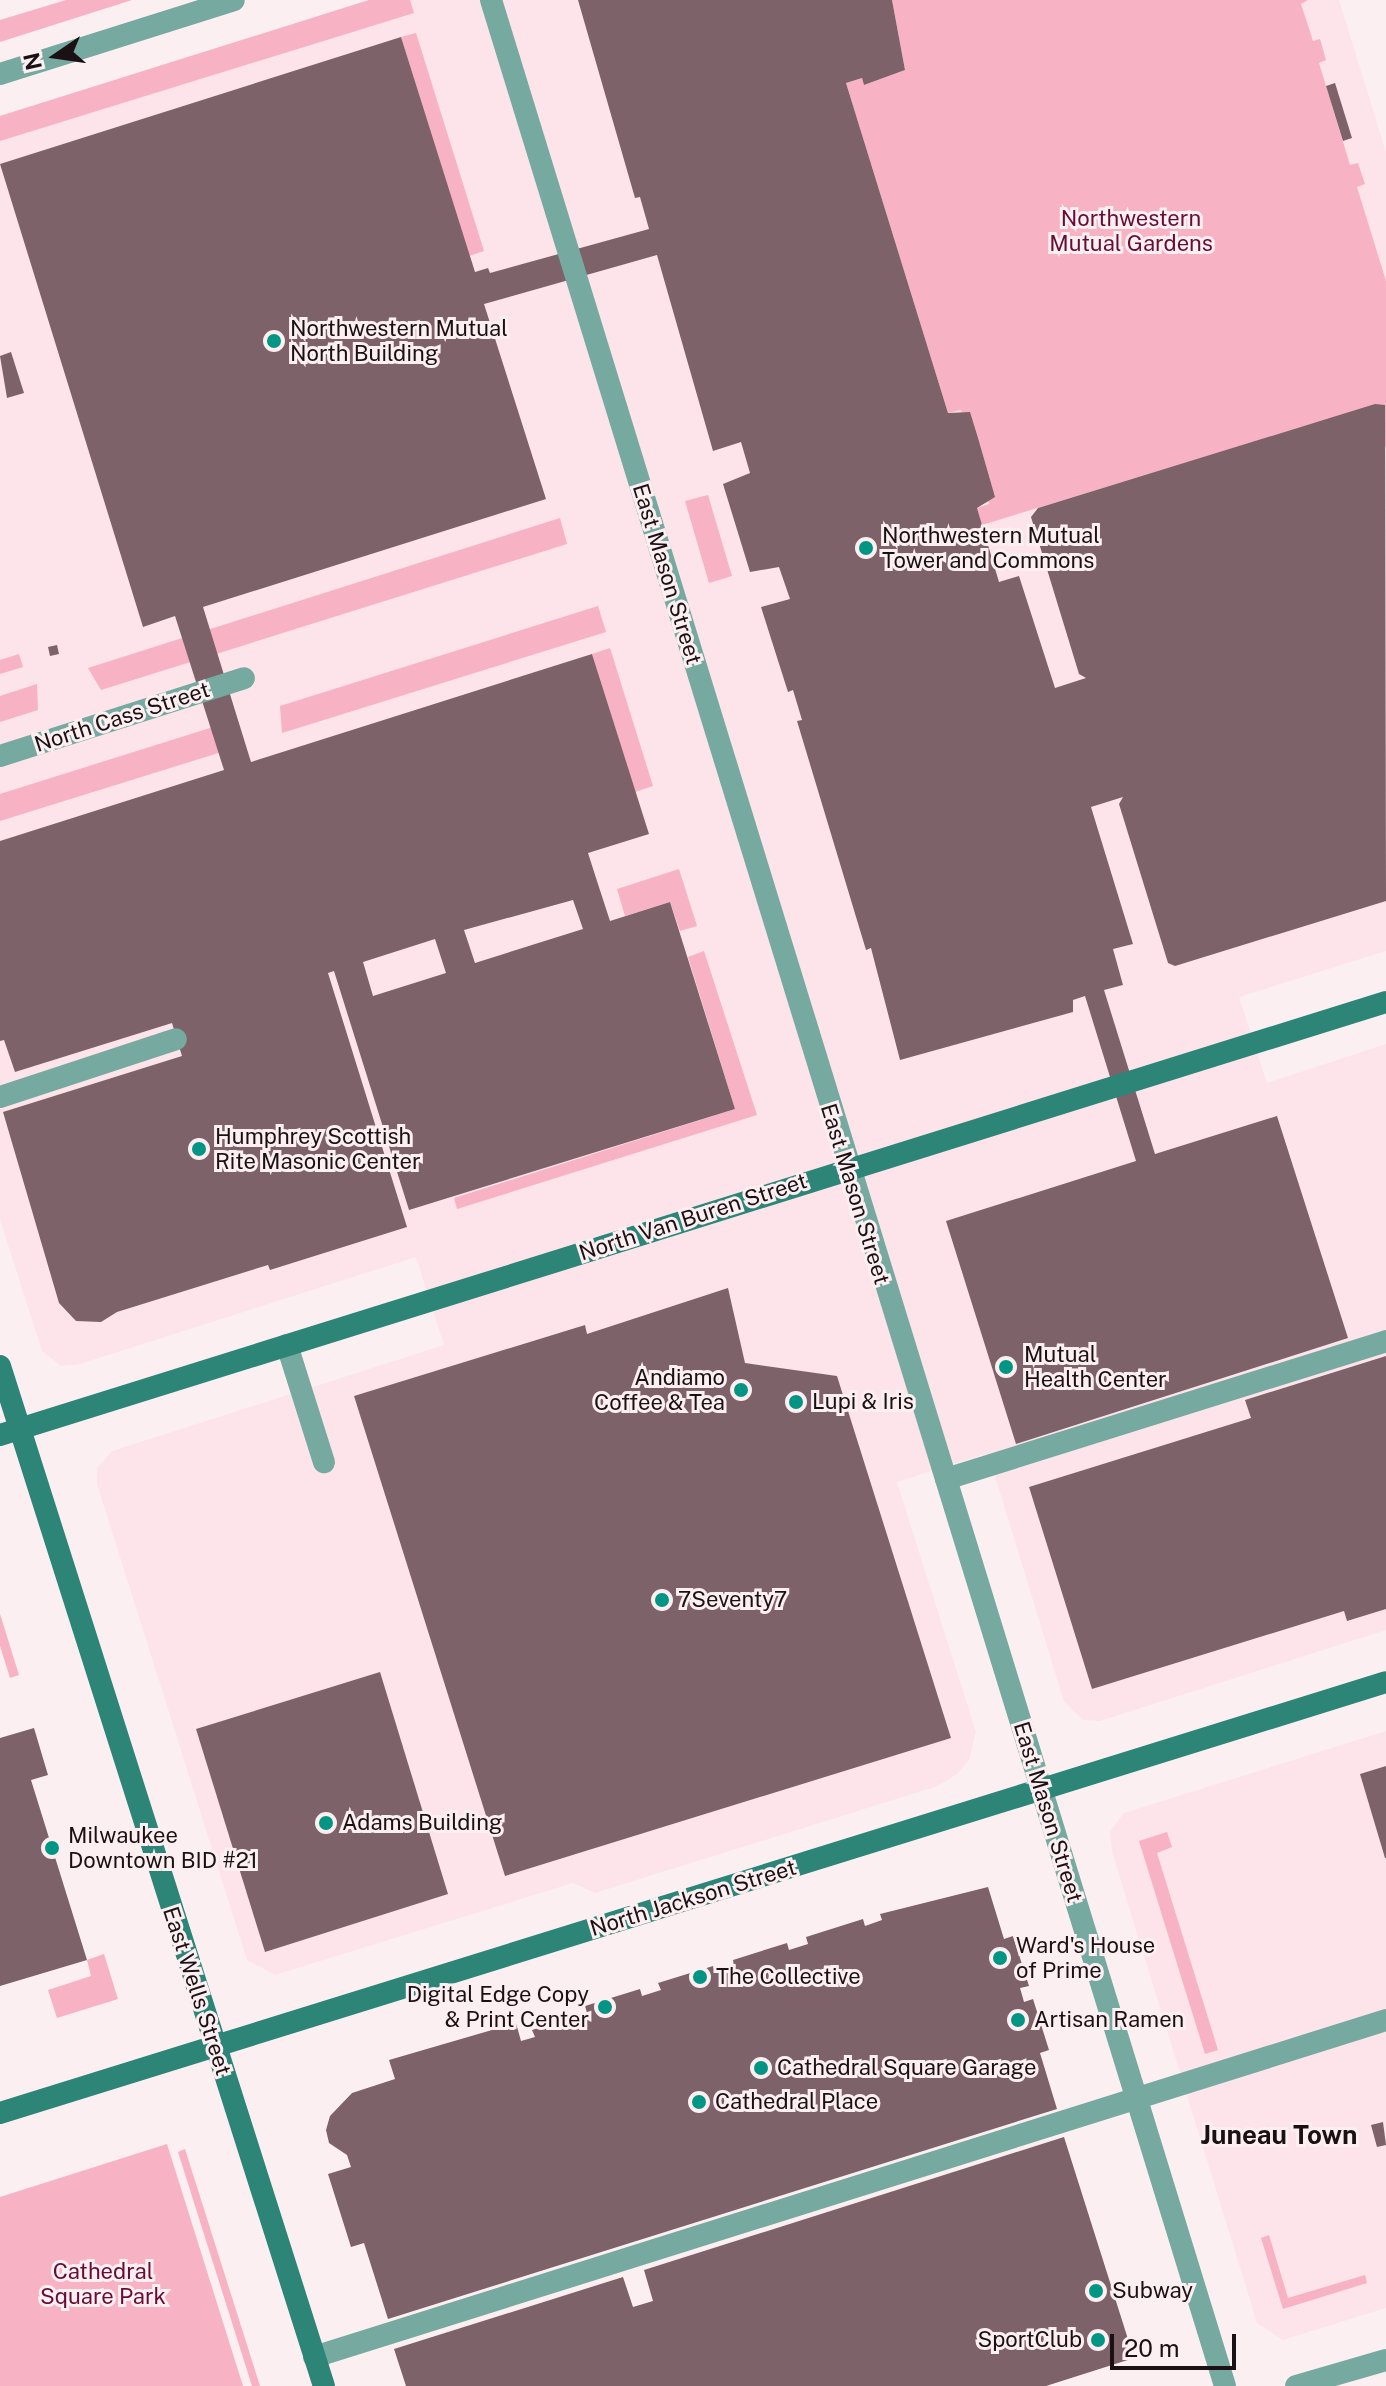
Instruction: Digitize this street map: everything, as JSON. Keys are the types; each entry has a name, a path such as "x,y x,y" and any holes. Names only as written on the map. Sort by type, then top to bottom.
{"main road":[{"name":"North Van Buren Street","path":"10,1432 848,1167 1386,1002"},
{"name":"East Wells Street","path":"0,1366 10,1432 215,2046 324,2386"},
{"name":"North Jackson Street","path":"0,2113 1386,1682"}],"street":[{"path":"0,74 234,0"},
{"name":"East Mason Street","path":"491,0 1225,2386"},
{"name":"North Cass Street","path":"0,756 244,678"},
{"path":"0,1097 176,1039"},
{"path":"946,1479 1386,1341"},
{"path":"287,1345 324,1462"},
{"path":"314,2357 1386,2020"},
{"path":"1296,2386 1386,2360"}],"shaded area":[{"path":"369,0 1339,0 1386,152 1386,951 1239,997 1267,1083 1386,1044 1386,1630 1100,1721 1083,1720 1064,1702 988,1453 897,1482 976,1732 969,1760 957,1774 938,1786 595,1893 573,1883 275,1975 247,1960 97,1484 97,1468 112,1451 444,1345 416,1257 80,1364 61,1366 42,1351 0,1220 0,116"},
{"path":"1386,1731 1386,2308 1283,2340 1257,2323 1112,1852 1110,1831 1124,1813"}],"green space":[{"path":"66,0 132,0 0,42 0,20"},
{"path":"369,0 410,0 414,13 0,141 0,116"},
{"name":"Northwestern Mutual Gardens","path":"892,0 1308,0 1301,4 1313,41 1320,39 1326,60 1319,63 1350,165 1358,163 1365,184 1357,187 1386,281 1386,448 1376,415 1314,423 982,525 977,508 989,504 961,410 948,413 846,83 862,78 864,85 905,70"},
{"path":"416,33 484,251 469,256 401,37"},
{"path":"708,495 732,576 709,583 685,501"},
{"path":"560,518 567,544 101,690 88,668"},
{"path":"598,606 606,632 282,733 280,706"},
{"path":"610,648 653,786 635,792 592,654"},
{"path":"19,654 23,667 0,674 0,660"},
{"path":"37,684 38,710 0,722 0,696"},
{"path":"229,722 244,745 0,821 0,794"},
{"path":"679,869 697,926 680,931 670,902 625,916 617,889"},
{"path":"704,951 757,1115 457,1209 454,1198 735,1109 688,957"},
{"path":"0,1614 19,1675 10,1678 0,1646"},
{"path":"1167,1832 1172,1847 1157,1853 1218,2050 1205,2054 1139,1841"},
{"path":"104,1954 118,1999 57,2018 48,1990 91,1976 87,1960"},
{"name":"Cathedral Square Park","path":"167,2144 243,2386 0,2386 0,2197"},
{"path":"185,2149 260,2386 252,2386 178,2152"},
{"path":"1269,2235 1288,2298 1365,2275 1367,2283 1283,2309 1261,2238"}],"building":[{"path":"578,0 892,0 905,70 864,85 862,78 846,83 948,413 970,412 978,438 995,497 977,508 999,582 1019,576 1055,688 1086,678 1079,674 1031,517 1038,508 1375,404 1385,405 1386,901 1175,966 1168,963 1119,804 1123,797 1091,807 1133,944 1113,949 1123,985 1104,990 1155,1154 1277,1116 1348,1338 1016,1444 946,1221 1136,1161 1085,996 1073,1000 1073,1012 900,1060 871,948 866,950 797,721 802,720 793,690 788,692 761,607 790,599 779,567 750,572 723,484 750,473 741,442 713,451 657,255 484,304 546,499 203,607 251,762 592,654 649,834 588,853 610,921 670,902 735,1109 409,1210 334,971 328,973 407,1227 270,1270 268,1265 117,1312 101,1322 76,1321 59,1303 3,1112 182,1056 172,1023 15,1072 4,1040 0,1041 0,841 224,770 175,616 143,627 0,164 401,37 475,272 488,268 490,273 649,229 640,197 635,198","holes":["573,900 583,929 475,963 464,930","435,939 446,973 373,996 363,962"]},
{"path":"1335,83 1352,138 1343,141 1326,86"},
{"path":"11,352 24,393 7,398 0,356"},
{"path":"57,645 59,654 50,656 48,647"},
{"name":"7Seventy7","path":"728,1288 745,1363 837,1376 951,1738 505,1876 354,1396 585,1325 587,1334"},
{"path":"1386,1356 1386,1609 1347,1621 1344,1611 1092,1689 1029,1487 1251,1418 1245,1400"},
{"name":"Adams Building","path":"380,1672 448,1894 265,1952 196,1729"},
{"path":"34,1728 48,1775 31,1780 87,1960 0,1986 0,1738"},
{"path":"1386,1766 1386,1858 1385,1858 1360,1774"},
{"name":"Cathedral Square Garage","path":"988,1887 1004,1939 1013,1936 1029,1986 1020,1988 1024,2002 1033,1999 1049,2050 1040,2053 1057,2109 388,2319 364,2243 351,2247 328,2174 351,2167 347,2155 329,2143 326,2130 330,2116 352,2093 395,2079 389,2060 516,2023 521,2041 535,2037 532,2030 587,2013 585,2006 640,1989 642,1996 661,1990 658,1983 713,1966 715,1972 734,1966 733,1960 787,1943 789,1950 808,1944 806,1937 863,1919 865,1926 882,1920 880,1914"},
{"path":"1383,2122 1386,2145 1377,2147 1371,2125"},
{"path":"1064,2137 1134,2358 1046,2386 406,2386 394,2349 623,2277 633,2307 653,2301 644,2270"}],"place":[{"name":"Northwestern Mutual North Building","path":"274,341"},
{"name":"Northwestern Mutual Tower and Commons","path":"866,548"},
{"name":"Humphrey Scottish Rite Masonic Center","path":"199,1149"},
{"name":"Mutual Health Center","path":"1006,1367"},
{"name":"Andiamo Coffee & Tea","path":"741,1390"},
{"name":"Lupi & Iris","path":"796,1402"},
{"name":"7Seventy7","path":"662,1600"},
{"name":"Adams Building","path":"326,1823"},
{"name":"Milwaukee Downtown BID #21","path":"52,1848"},
{"name":"Ward's House of Prime","path":"1000,1958"},
{"name":"The Collective","path":"700,1977"},
{"name":"Digital Edge Copy & Print Center","path":"605,2007"},
{"name":"Artisan Ramen","path":"1018,2020"},
{"name":"Cathedral Square Garage","path":"761,2068"},
{"name":"Cathedral Place","path":"699,2102"},
{"name":"Subway","path":"1096,2291"},
{"name":"SportClub","path":"1098,2340"}],"district":[{"name":"Juneau Town","path":"1279,2135"}]}
